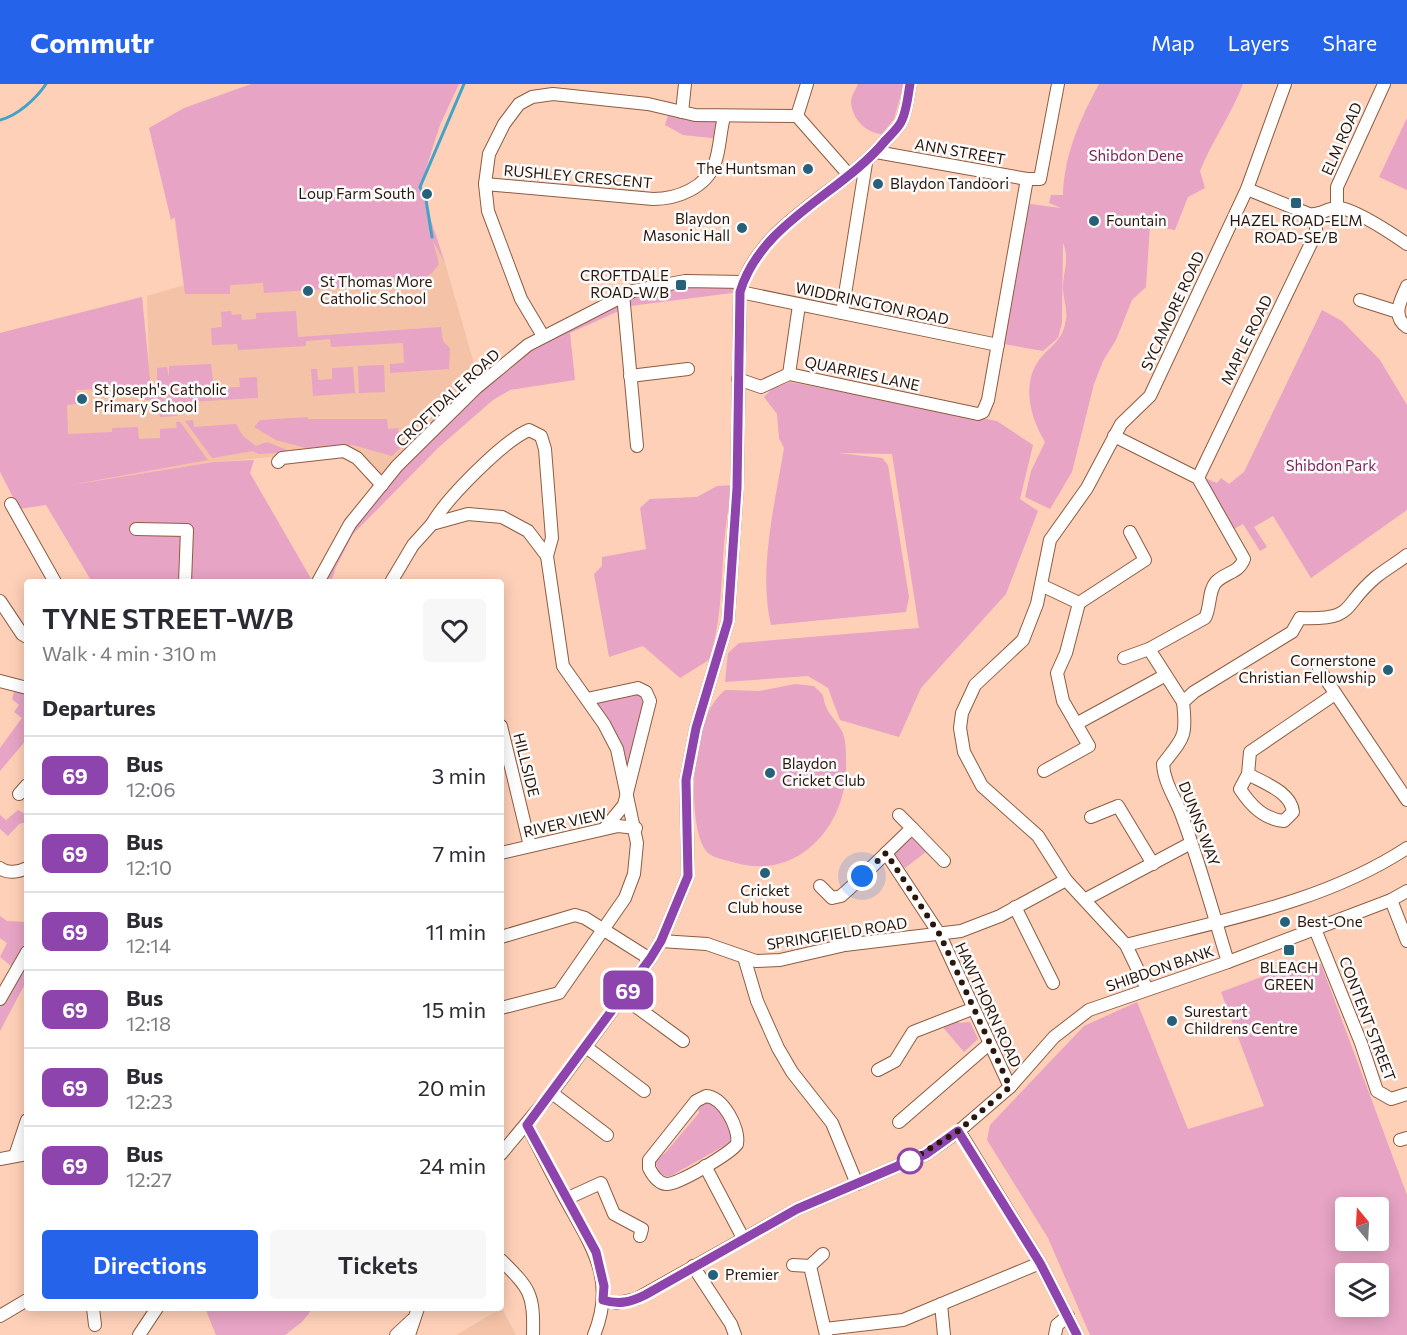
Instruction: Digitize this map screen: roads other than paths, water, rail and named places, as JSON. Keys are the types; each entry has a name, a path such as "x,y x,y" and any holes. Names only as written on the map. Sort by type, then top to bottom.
{"street":[{"path":"682,112 685,84"},
{"path":"798,116 807,84"},
{"path":"504,1151 552,1093 650,959 661,941 688,876 686,780 696,728 728,621 737,488 741,287 755,260 787,224 866,163 902,121 910,84"},
{"path":"998,345 1033,179 1058,84"},
{"name":"SYCAMORE ROAD","path":"1147,989 1126,945 1066,879 1038,836 982,786 964,752 961,738 962,713 972,690 985,673 1023,640 1032,622 1050,540 1087,488 1121,424 1150,396 1247,189 1285,84"},
{"name":"ELM ROAD","path":"1336,208 1337,187 1384,84"},
{"path":"543,336 530,317 514,282 488,211 485,184 489,154 504,124 525,99 554,94 648,104 682,112 724,117 798,116 849,175"},
{"name":"RUSHLEY CRESCENT","path":"485,184 653,199 676,196 698,185 715,164 724,117"},
{"name":"ANN STREET","path":"876,152 1033,179"},
{"path":"842,313 866,163"},
{"path":"1247,189 1316,215 1336,208 1362,218 1407,244"},
{"name":"MAPLE ROAD","path":"1198,478 1316,233 1316,215"},
{"name":"CROFTDALE ROAD","path":"320,579 350,524 397,466 476,388 528,345 623,294 685,281 741,287"},
{"path":"1407,286 1398,312 1400,321 1407,327"},
{"name":"WIDDRINGTON ROAD","path":"741,287 799,305 998,345"},
{"path":"623,294 637,446"},
{"path":"1360,300 1398,312"},
{"path":"789,374 799,305"},
{"name":"QUARRIES LANE","path":"738,379 760,387 789,374 978,414 983,412 988,400 998,345"},
{"path":"630,376 688,369"},
{"path":"393,579 413,545 432,524 442,507 512,441 529,430 541,436 545,449 552,538 547,556 563,666 573,683 588,699 617,748 636,828 636,859 630,886 604,930 559,993 504,1007"},
{"path":"1114,436 1198,478 1244,559 1241,568 1217,581 1211,590 1210,609 1205,618 1149,649 1124,658"},
{"path":"278,462 282,458 344,451 357,459 382,485"},
{"path":"11,504 53,579"},
{"path":"432,524 468,514 502,516 528,531 547,556"},
{"path":"136,529 187,530 185,579"},
{"path":"1044,771 1089,746 1063,701 1057,673 1066,653 1079,603 1145,560 1130,532"},
{"path":"1149,649 1183,702 1194,692 1292,632 1300,618 1327,619 1340,615 1375,578 1407,555"},
{"path":"1041,585 1079,603"},
{"path":"0,601 24,634"},
{"path":"0,625 15,623"},
{"path":"1319,669 1407,800"},
{"path":"1076,724 1164,675"},
{"path":"0,681 24,687"},
{"path":"588,699 638,688 649,696 648,717 624,805 605,828"},
{"path":"1248,774 1250,752 1257,745 1335,694"},
{"name":"DUNNS WAY","path":"1183,702 1186,729 1183,738 1163,764 1164,775 1207,886 1228,962"},
{"name":"HILLSIDE","path":"504,738 530,846"},
{"path":"1091,817 1118,806 1153,864"},
{"path":"899,814 944,861"},
{"name":"RIVER VIEW","path":"504,852 605,828 623,825 636,828"},
{"path":"820,886 829,897 840,896 912,828"},
{"path":"1086,900 1191,843"},
{"path":"1126,945 1288,903 1350,881 1407,848"},
{"name":"HAWTHORN ROAD","path":"886,853 940,935 972,1009 1010,1087"},
{"path":"0,868 4,871 24,869"},
{"name":"SPRINGFIELD ROAD","path":"661,941 707,944 756,961 780,960 845,945 940,935 981,925 1066,879"},
{"name":"SHIBDON BANK","path":"603,1300 617,1303 636,1299 797,1209 926,1154 958,1131 1010,1087 1054,1037 1074,1019 1089,1010 1228,962 1391,900 1407,891"},
{"path":"1391,900 1407,941"},
{"path":"1015,907 1053,983"},
{"path":"504,936 532,930 568,915 585,918 650,959"},
{"name":"CONTENT STREET","path":"1315,929 1362,1043 1377,1091 1391,1099 1407,1094"},
{"path":"0,998 24,957"},
{"path":"744,957 757,1001 778,1048 792,1072 832,1123 858,1184"},
{"path":"623,997 683,1041"},
{"path":"878,1070 892,1064 913,1032 972,1009"},
{"path":"899,1122 989,1044"},
{"path":"586,1047 644,1091"},
{"path":"552,1093 607,1135"},
{"path":"711,1096 722,1103 737,1133 738,1140 735,1148 705,1166 665,1184 653,1175 648,1164 696,1101 711,1096"},
{"path":"527,1125 596,1252 604,1286 600,1321 594,1335"},
{"path":"958,1131 1040,1263 1077,1335"},
{"path":"0,1159 21,1155 24,1138"},
{"path":"705,1166 743,1238"},
{"path":"566,1199 601,1183 614,1214 642,1229 640,1236"},
{"path":"793,1265 810,1266 823,1254"},
{"path":"504,1263 526,1285 534,1306 533,1335"},
{"path":"810,1266 825,1332 903,1320 1040,1263"},
{"path":"693,1266 731,1324 735,1335"},
{"path":"0,1316 24,1302"},
{"path":"940,1304 944,1335"},
{"path":"93,1311 95,1325"},
{"path":"139,1335 155,1311"},
{"path":"396,1335 415,1314"},
{"path":"409,1335 415,1314"},
{"path":"1055,1335 1057,1325 1068,1316"}],"waterway":[{"path":"0,120 26,106 46,84"},
{"path":"432,237 426,200 420,187 464,84"}],"place":[{"name":"The Huntsman","path":"808,169"},
{"name":"Blaydon Tandoori","path":"878,184"},
{"name":"Loup Farm South","path":"427,194"},
{"name":"HAZEL ROAD-ELM ROAD-SE/B","path":"1296,203"},
{"name":"Fountain","path":"1094,221"},
{"name":"Blaydon Masonic Hall","path":"742,228"},
{"name":"CROFTDALE ROAD-W/B","path":"681,285"},
{"name":"St Thomas More Catholic School","path":"308,291"},
{"name":"St Joseph's Catholic Primary School","path":"82,399"},
{"name":"Cornerstone Christian Fellowship","path":"1388,670"},
{"name":"Blaydon Cricket Club","path":"770,773"},
{"name":"Cricket Club house","path":"765,873"},
{"name":"Best-One","path":"1285,922"},
{"name":"BLEACH GREEN","path":"1289,950"},
{"name":"Surestart Childrens Centre","path":"1172,1021"},
{"name":"Premier","path":"713,1275"}],"park label":[{"name":"Shibdon Dene","path":"1136,156"},
{"name":"Shibdon Park","path":"1331,466"}]}
